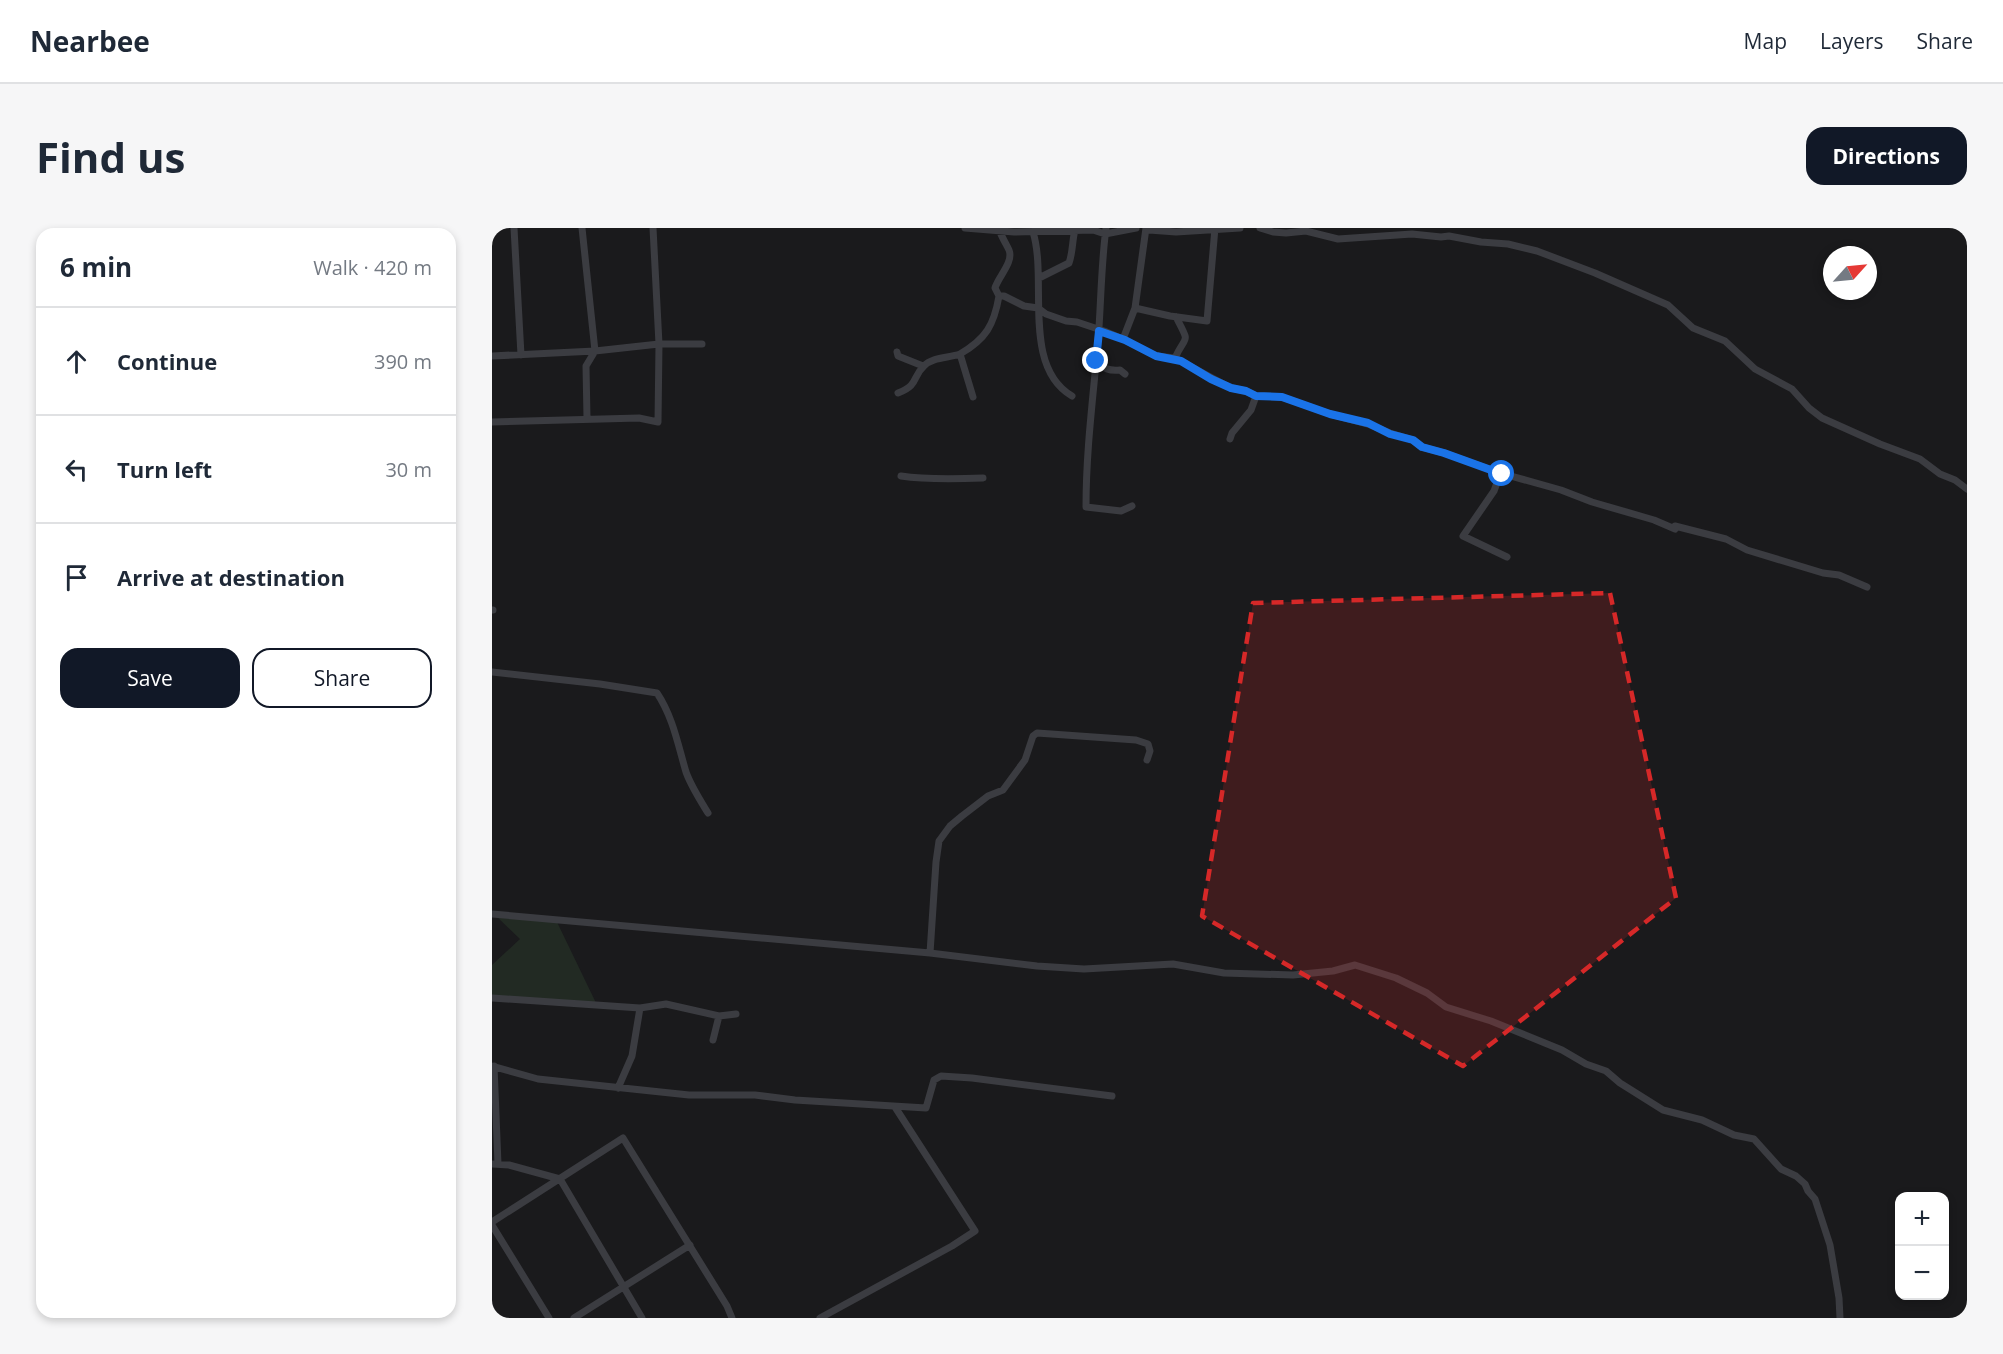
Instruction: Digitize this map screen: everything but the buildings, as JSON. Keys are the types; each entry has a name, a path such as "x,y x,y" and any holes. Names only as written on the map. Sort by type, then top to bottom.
{"street":[{"path":"514,228 520,355"},
{"path":"582,228 595,351 586,366 587,418"},
{"path":"492,422 639,418 658,422 659,344 653,228"},
{"path":"965,228 1000,232 1105,231 1136,228"},
{"path":"1123,339 1135,308 1146,228 1176,232 1240,228"},
{"path":"1135,308 1207,321 1215,228"},
{"path":"1260,228 1286,233 1306,231 1338,239 1412,234 1449,236 1508,244 1537,251 1601,275 1668,305 1693,328 1725,340 1755,369 1792,389 1809,408 1822,418 1920,459 1940,474 1967,489"},
{"path":"1039,278 1069,263 1075,230"},
{"path":"1105,231 1099,331 1086,465 1086,507 1121,511 1132,506"},
{"path":"898,393 911,387 923,366 929,362 960,354 986,335 999,296 995,288 1010,252 1000,232"},
{"path":"1033,232 1038,251 1038,308 1043,347 1053,380 1072,396"},
{"path":"999,296 1123,339 1156,356 1175,358 1211,379 1256,396 1282,397 1330,414 1368,423 1390,434 1413,440 1422,447 1502,474 1561,490 1675,528 1675,526 1707,533 1726,539 1747,550 1823,573 1839,575 1868,587"},
{"path":"1175,358 1186,341 1186,336 1176,317"},
{"path":"492,356 595,351 659,344 702,344"},
{"path":"897,352 898,356 923,366"},
{"path":"960,354 973,397"},
{"path":"1096,361 1103,368 1111,371 1120,369 1125,374"},
{"path":"1230,439 1232,433 1251,410 1256,396"},
{"path":"1502,474 1502,479 1498,480 1494,491 1463,536 1507,557"},
{"path":"901,476 923,480 939,477 983,478"},
{"path":"492,672 657,693 663,702 678,741 691,784 708,813"},
{"path":"930,952 939,841 950,826 962,816 988,796 1003,790 1025,760 1033,736 1037,733 1136,740 1148,744 1150,751 1147,760"},
{"path":"492,914 930,952 1037,966 1084,969 1173,964 1224,973 1293,975 1333,971 1355,965 1396,978 1427,993 1446,1006 1562,1050 1586,1064 1606,1071 1620,1083 1663,1110 1702,1120 1734,1135 1754,1139 1781,1169 1796,1176 1805,1184 1815,1199 1830,1245 1840,1318"},
{"path":"492,998 640,1008 666,1004 719,1016 736,1014"},
{"path":"618,1088 632,1056 640,1008"},
{"path":"713,1040 719,1016"},
{"path":"642,1318 560,1179 509,1165 495,1164 493,1066 538,1079 618,1088 689,1095 755,1095 895,1107 926,1108 934,1080 941,1076 1113,1096"},
{"path":"820,1318 952,1246 975,1231 895,1107"},
{"path":"549,1318 492,1223 623,1138 727,1306 732,1318"},
{"path":"574,1318 690,1245"}],"highlighted area":[{"path":"1610,593 1676,898 1463,1066 1202,916 1253,603"}],"shaded area":[{"path":"494,914 556,920 597,1005 492,998 492,965 520,939"}],"route":[{"path":"1096,361 1099,331 1104,331 1156,356 1175,358 1231,388 1256,396 1282,397 1330,414 1368,423 1390,434 1413,440 1422,447 1502,474"}]}
